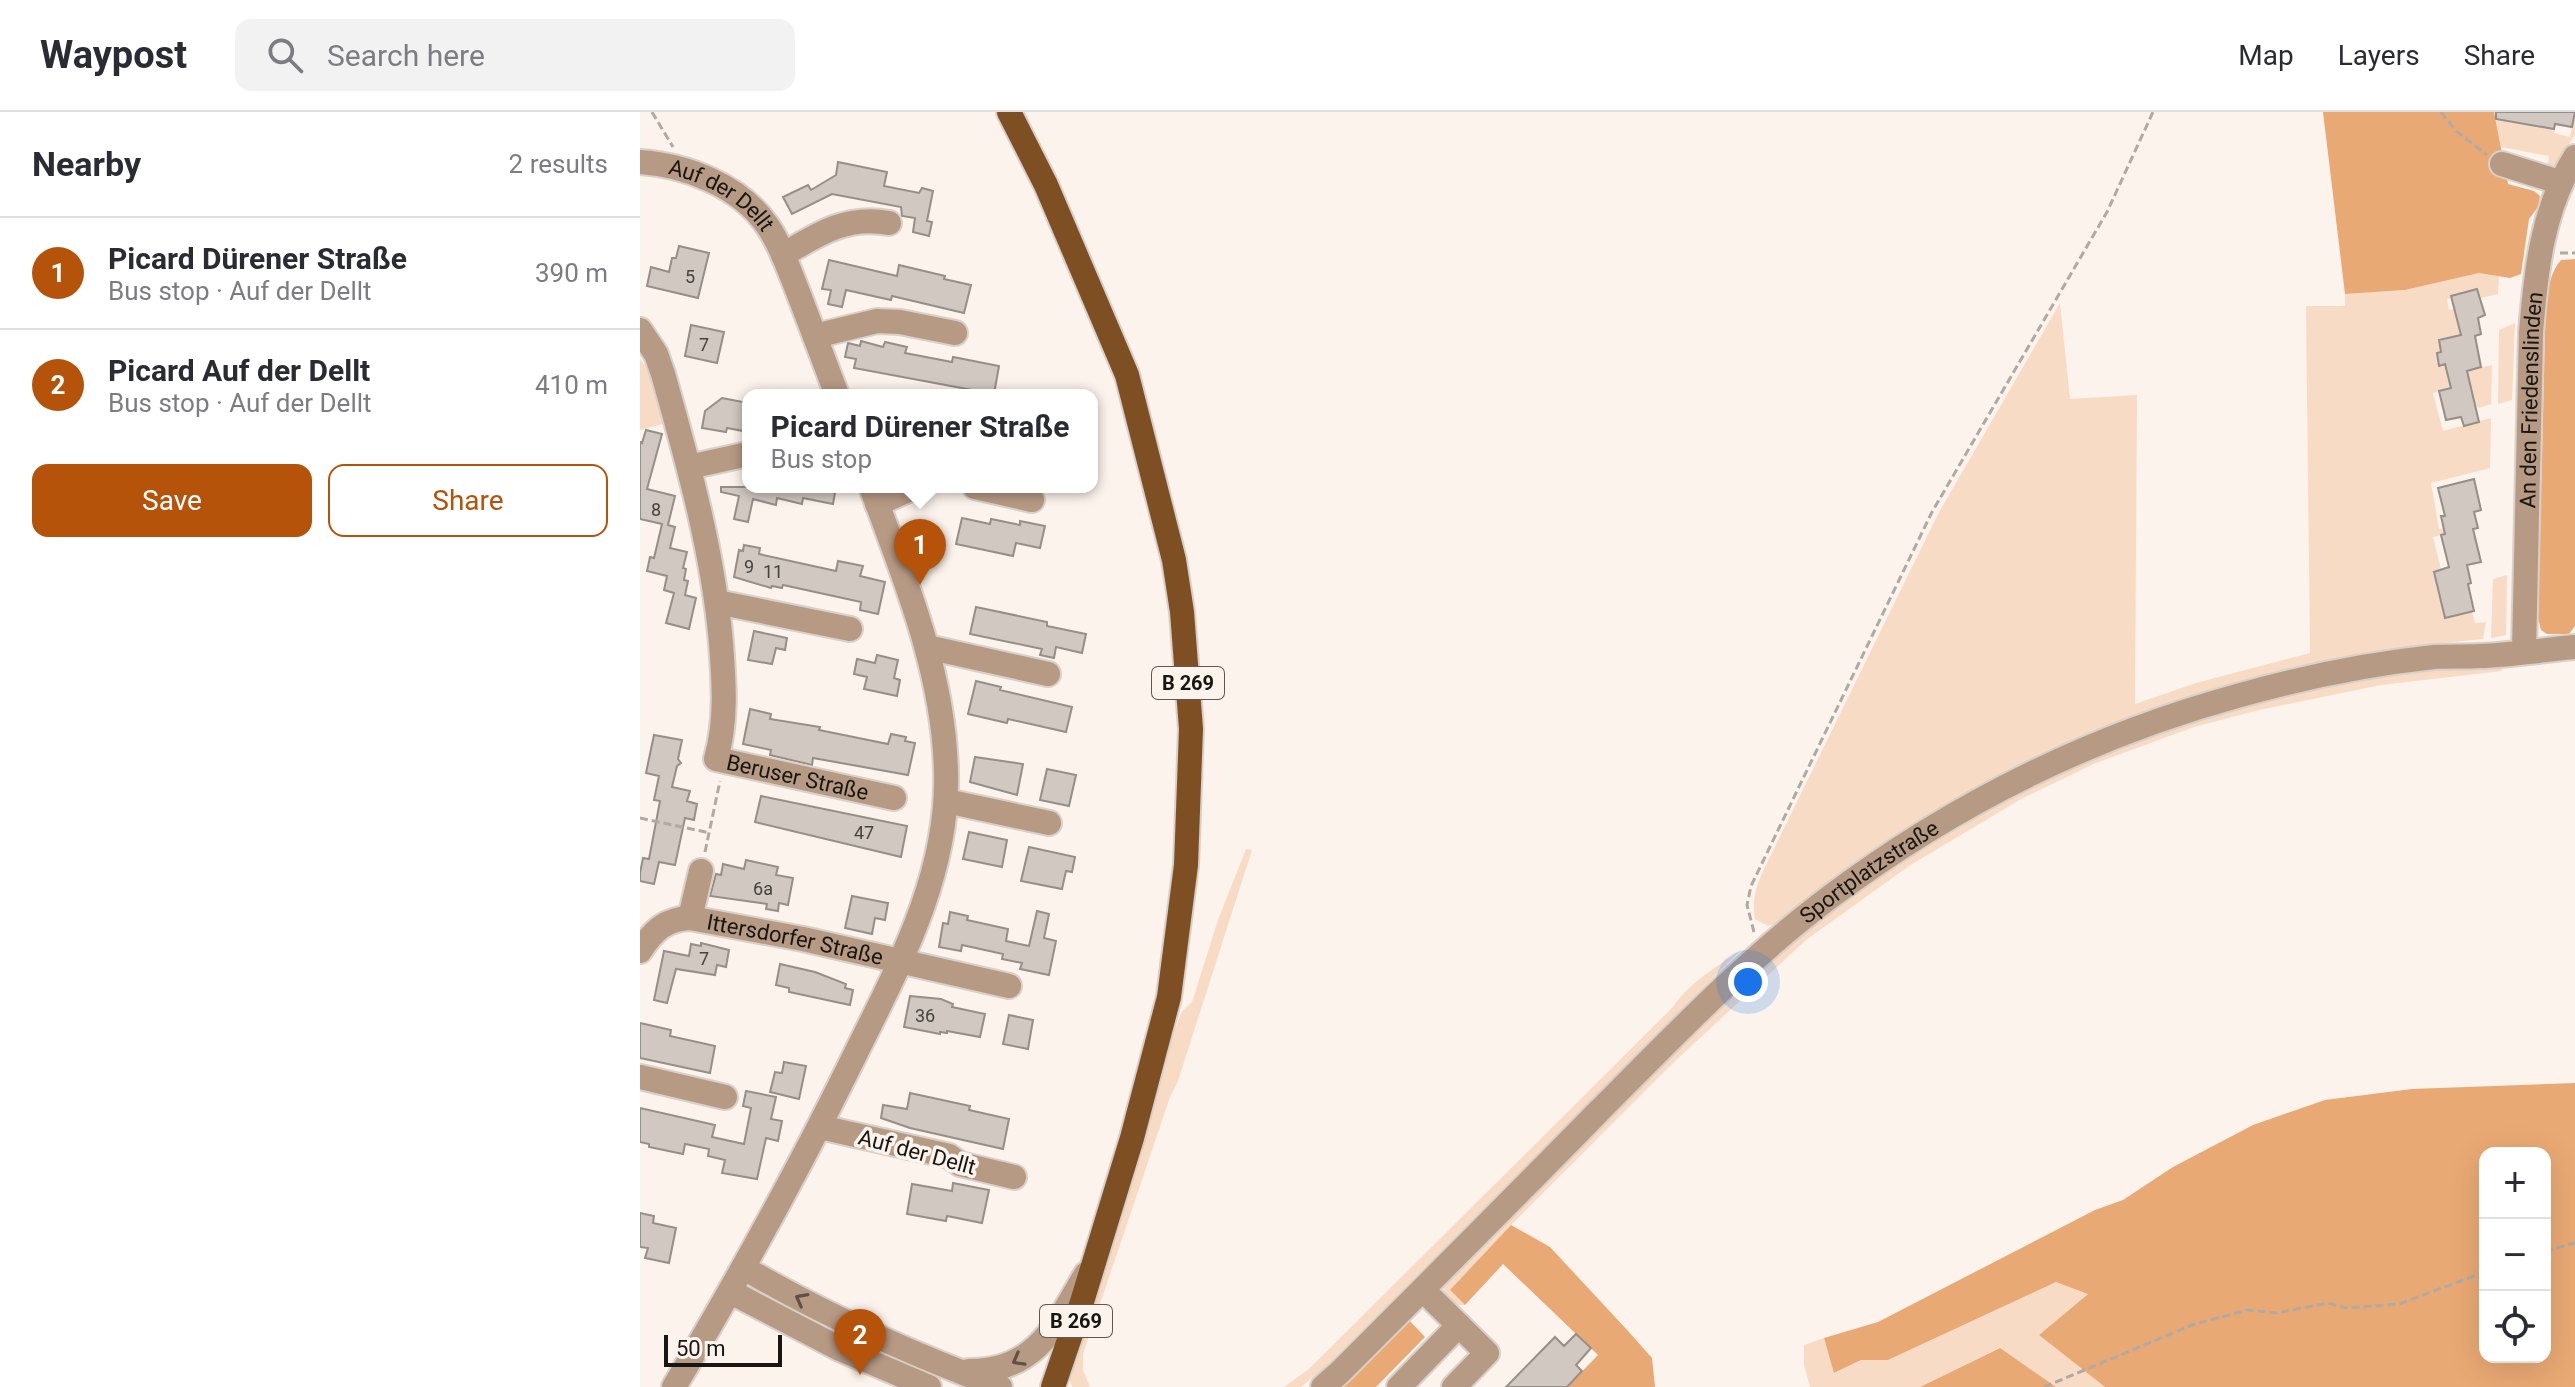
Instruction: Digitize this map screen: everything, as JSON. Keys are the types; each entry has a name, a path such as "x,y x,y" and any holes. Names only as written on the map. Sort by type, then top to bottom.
{"main road":[{"name":"B 269","path":"1009,112 1046,185 1127,375 1174,560 1182,612 1191,729 1186,865 1171,984 1132,1138 1053,1387"}],"street":[{"name":"An den Friedenslinden","path":"2524,652 2532,318 2543,238 2559,182 2575,157"},
{"name":"Auf der Dellt","path":"640,162 675,167 722,186 745,202 767,224 783,255 835,389"},
{"path":"2502,164 2559,182"},
{"name":"Auf der Dellt","path":"783,255 825,230 846,222 865,220 889,223"},
{"path":"815,336 877,321 900,322 955,333"},
{"name":"Beruser Straße","path":"640,330 660,364 689,467 717,602 725,711 723,735 716,759 894,798"},
{"path":"689,467 742,455"},
{"path":"1001,493 1032,500"},
{"path":"674,1387 731,1292 820,1127 901,962 920,918 932,878 946,801 943,726 927,647 874,496"},
{"path":"717,602 850,629"},
{"path":"927,647 1048,674"},
{"name":"Sportplatzstraße","path":"1323,1387 1685,1024 1768,947 1867,871 1954,815 2029,774 2128,732 2203,706 2307,679 2433,657 2575,647"},
{"path":"946,801 1049,823"},
{"name":"Ittersdorfer Straße","path":"690,918 701,871"},
{"name":"Ittersdorfer Straße","path":"640,951 664,923 690,918 901,962"},
{"path":"901,962 1009,986"},
{"path":"640,1077 725,1097"},
{"name":"Auf der Dellt","path":"820,1127 949,1156 960,1164 1014,1177"},
{"path":"955,1370 997,1370 1030,1354 1059,1321 1097,1255"},
{"path":"744,1268 853,1327 1000,1387"},
{"path":"1423,1290 1487,1353 1454,1387"},
{"path":"731,1292 840,1349 929,1387"},
{"path":"1399,1387 1459,1325"}],"path":[{"path":"652,112 672,142 675,167"},
{"path":"1768,947 1752,930 1747,905 1751,886 1932,512 2107,212 2153,112"},
{"path":"2441,112 2475,149 2502,164"},
{"path":"701,871 720,785 716,759"},
{"path":"640,818 710,833"},
{"path":"2551,1249 2575,1243"},
{"path":"2044,1387 2192,1325 2247,1310 2277,1313 2328,1303 2346,1308 2399,1304 2479,1274"}],"shaded area":[{"path":"2323,112 2494,112 2508,184 2534,191 2540,196 2538,207 2529,219 2521,274 2510,278 2479,273 2405,290 2345,294"},
{"path":"2494,112 2504,112 2503,120 2554,129 2554,133 2570,137 2575,112 2575,135 2552,170 2547,169 2549,156 2501,147"},
{"path":"2575,259 2575,626 2569,634 2547,634 2541,630 2538,618 2547,303 2549,284 2556,267 2561,260"},
{"path":"2479,273 2499,276 2498,294 2481,298 2477,289 2447,299 2449,310 2454,309 2460,335 2439,340 2441,352 2437,354 2439,365 2445,364 2448,375 2492,365 2491,404 2479,408 2475,405 2470,383 2433,393 2443,431 2491,418 2490,468 2431,483 2439,529 2462,524 2463,529 2433,537 2441,569 2436,571 2445,618 2472,612 2475,623 2486,622 2483,639 2383,651 2288,669 2196,694 2108,725 2022,763 1939,809 1857,862 1777,923 1768,926 1755,919 1754,899 1762,873 1938,514 2060,303 2070,399 2137,395 2135,704 2196,683 2310,653 2306,306 2345,306 2345,294 2405,290"},
{"path":"2515,323 2512,400 2498,404 2499,330"},
{"path":"640,359 652,375 666,423 640,430"},
{"path":"2507,575 2506,635 2491,638 2493,579"},
{"path":"2501,661 2502,671 2381,685 2194,727 2096,763 2021,799 1909,866 1806,940 1674,1062 1511,1225 1450,1291 1465,1305 1455,1305 1444,1295 1443,1284 1664,1057 1800,932 1906,855 2016,791 2092,754 2256,699 2379,674"},
{"path":"1246,849 1252,850 1178,1081 1083,1354 1083,1370 1090,1387 1072,1387 1070,1369 1172,1037 1182,1011 1192,1002 1218,920"},
{"path":"1742,949 1327,1365 1301,1387 1284,1387 1309,1369 1687,990"},
{"path":"2575,1083 2575,1387 2105,1387 2039,1335 2088,1294 2056,1282 1888,1360 1861,1360 1834,1373 1824,1338 1878,1322 2095,1210 2123,1200 2173,1167 2253,1125 2325,1100 2412,1089"},
{"path":"1511,1225 1550,1247 1652,1358 1655,1387 1567,1387 1598,1355 1503,1264 1465,1305 1450,1290"},
{"path":"2056,1282 2089,1293 2039,1335 2105,1387 2056,1387 1999,1348 1920,1387 1810,1387 1804,1365 1804,1345 1824,1338 1835,1373 1861,1360 1888,1360"},
{"path":"1407,1318 1425,1337 1376,1387 1338,1387"},
{"path":"2000,1348 2056,1387 1920,1387"}],"building":[{"path":"2496,112 2575,112 2572,127 2555,124 2554,129 2496,119"},
{"path":"838,162 887,172 884,186 919,193 922,188 933,191 927,221 932,222 929,236 913,232 915,218 902,216 901,207 832,194 792,214 783,197 808,185 811,190 836,175"},
{"path":"679,246 709,253 698,298 647,286 651,267 669,272"},
{"path":"829,260 897,276 899,265 971,285 964,313 892,296 891,300 846,290 842,307 828,304 831,290 822,289"},
{"path":"2477,289 2485,315 2478,318 2481,334 2475,336 2481,367 2467,371 2479,422 2464,426 2461,417 2446,420 2439,391 2451,388 2445,364 2439,366 2437,353 2441,352 2439,340 2461,335 2451,296"},
{"path":"691,325 724,332 717,363 685,356"},
{"path":"861,341 883,347 885,342 907,347 905,353 952,362 953,357 999,366 995,389 967,389 854,368 856,359 845,357 848,343 860,346"},
{"path":"722,398 742,402 742,431 702,428 705,411"},
{"path":"646,430 662,434 647,489 675,496 668,525 675,527 670,548 687,552 683,568 686,569 684,580 688,581 685,595 696,598 689,629 666,623 674,593 664,590 667,576 647,571 650,557 654,558 662,524 640,519 640,442"},
{"path":"2474,479 2481,510 2474,512 2478,528 2473,529 2481,562 2467,565 2474,611 2445,618 2434,572 2449,567 2441,535 2445,534 2441,516 2445,516 2438,488"},
{"path":"721,487 742,487 742,493 835,493 833,504 803,498 802,504 777,498 776,505 753,499 748,522 734,519 739,496 721,492"},
{"path":"962,518 990,524 991,519 1045,526 1040,548 1016,543 1013,556 956,544"},
{"path":"744,545 760,548 759,554 836,571 838,561 863,566 860,576 885,582 878,614 860,610 861,602 783,585 782,588 771,588 734,577 739,550 743,551"},
{"path":"976,607 1086,634 1082,653 1056,647 1054,658 1040,655 1042,649 970,634"},
{"path":"754,631 787,638 785,650 776,648 772,664 748,660"},
{"path":"877,655 898,660 894,678 900,680 897,696 864,689 867,677 854,674 857,659 875,663"},
{"path":"976,681 1001,687 1000,690 1072,707 1066,732 968,714"},
{"path":"750,709 771,714 770,719 820,727 819,730 888,744 891,734 906,737 905,741 915,743 908,775 813,758 812,765 770,755 771,750 743,744"},
{"path":"654,735 682,740 678,759 681,763 677,766 672,787 690,791 687,801 697,804 694,820 685,818 675,865 659,862 654,884 640,881 640,873 643,858 649,859 660,801 654,800 659,776 646,773"},
{"path":"975,757 1023,764 1017,795 970,782"},
{"path":"1047,769 1076,775 1069,806 1040,800"},
{"path":"761,796 907,826 901,857 755,822"},
{"path":"969,832 1007,840 1002,867 963,859"},
{"path":"1029,847 1075,857 1072,872 1066,871 1062,889 1021,881"},
{"path":"746,860 778,867 776,875 793,878 788,905 779,903 778,911 766,909 767,904 710,896 716,874 721,875 723,864 744,869"},
{"path":"852,896 888,903 885,920 875,918 872,934 845,928"},
{"path":"1037,911 1049,914 1044,938 1056,941 1049,975 1020,969 1022,963 1002,959 1003,954 962,945 961,951 939,947 943,923 948,924 950,912 968,916 967,920 1008,929 1006,941 1029,946"},
{"path":"701,943 729,950 726,967 717,965 715,975 676,969 667,1003 654,1000 664,951 689,956 691,944 701,946"},
{"path":"780,964 815,972 846,984 845,988 853,990 850,1005 789,992 789,988 776,985"},
{"path":"910,996 941,999 953,1004 952,1007 985,1014 980,1037 904,1027"},
{"path":"1009,1015 1033,1020 1028,1049 1003,1044"},
{"path":"640,1023 671,1030 670,1036 715,1046 710,1073 640,1058"},
{"path":"784,1062 806,1066 799,1099 770,1092 775,1072 782,1073"},
{"path":"746,1091 776,1097 771,1119 782,1121 778,1141 766,1138 757,1179 722,1173 725,1160 708,1156 709,1149 685,1144 683,1154 640,1142 640,1108 715,1125 712,1137 744,1144 751,1108 743,1106"},
{"path":"910,1093 970,1106 969,1110 1009,1119 1003,1149 910,1128 881,1118 883,1105 907,1109"},
{"path":"953,1183 989,1190 982,1223 947,1216 946,1221 907,1214 912,1184 952,1191"},
{"path":"640,1213 654,1216 653,1223 676,1228 669,1263 645,1258 648,1248 640,1247"},
{"path":"1576,1334 1591,1348 1576,1365 1582,1371 1567,1387 1506,1387 1555,1337 1564,1346"}],"place":[{"name":"Picard Dürener Straße","path":"920,585"},
{"name":"Picard Auf der Dellt","path":"860,1375"}]}
